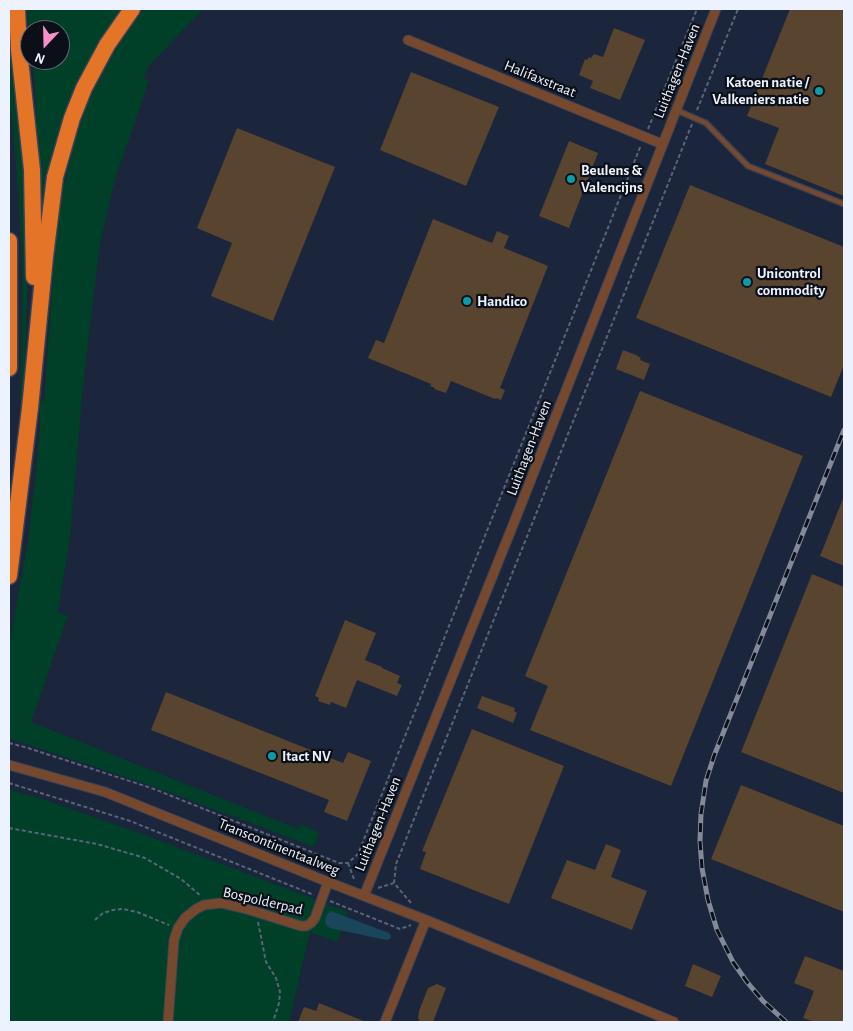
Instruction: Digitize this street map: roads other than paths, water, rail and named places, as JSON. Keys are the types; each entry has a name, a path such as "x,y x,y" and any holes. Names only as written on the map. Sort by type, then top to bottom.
{"highway":[{"path":"17,9 19,50 32,170 34,364"},
{"path":"9,576 30,408 55,176 72,118 84,88 118,27 132,9"},
{"path":"9,242 9,368"}],"street":[{"name":"Luithagen-Haven","path":"364,896 515,520 716,9"},
{"name":"Halifaxstraat","path":"408,40 662,144"},
{"name":"Transcontinentaalweg","path":"9,765 105,792 426,920 674,1022"},
{"name":"Bospolderpad","path":"168,1022 174,940 178,928 185,918 196,909 220,903 306,926 315,918 328,882"},
{"path":"385,1022 426,920"}],"lane":[{"path":"676,110 706,123 748,166 844,204"}],"water":[{"path":"331,911 389,933 390,939 386,940 330,928 325,922 327,914"}],"railway":[{"path":"786,1022 763,1001 747,982 733,962 717,930 708,900 702,868 701,814 706,781 714,756 844,430"}],"place":[{"name":"Katoen natie / Valkeniers natie","path":"819,91"},
{"name":"Beulens & Valencijns","path":"571,179"},
{"name":"Unicontrol commodity","path":"747,282"},
{"name":"Handico","path":"467,301"},
{"name":"Itact NV","path":"272,756"}]}
